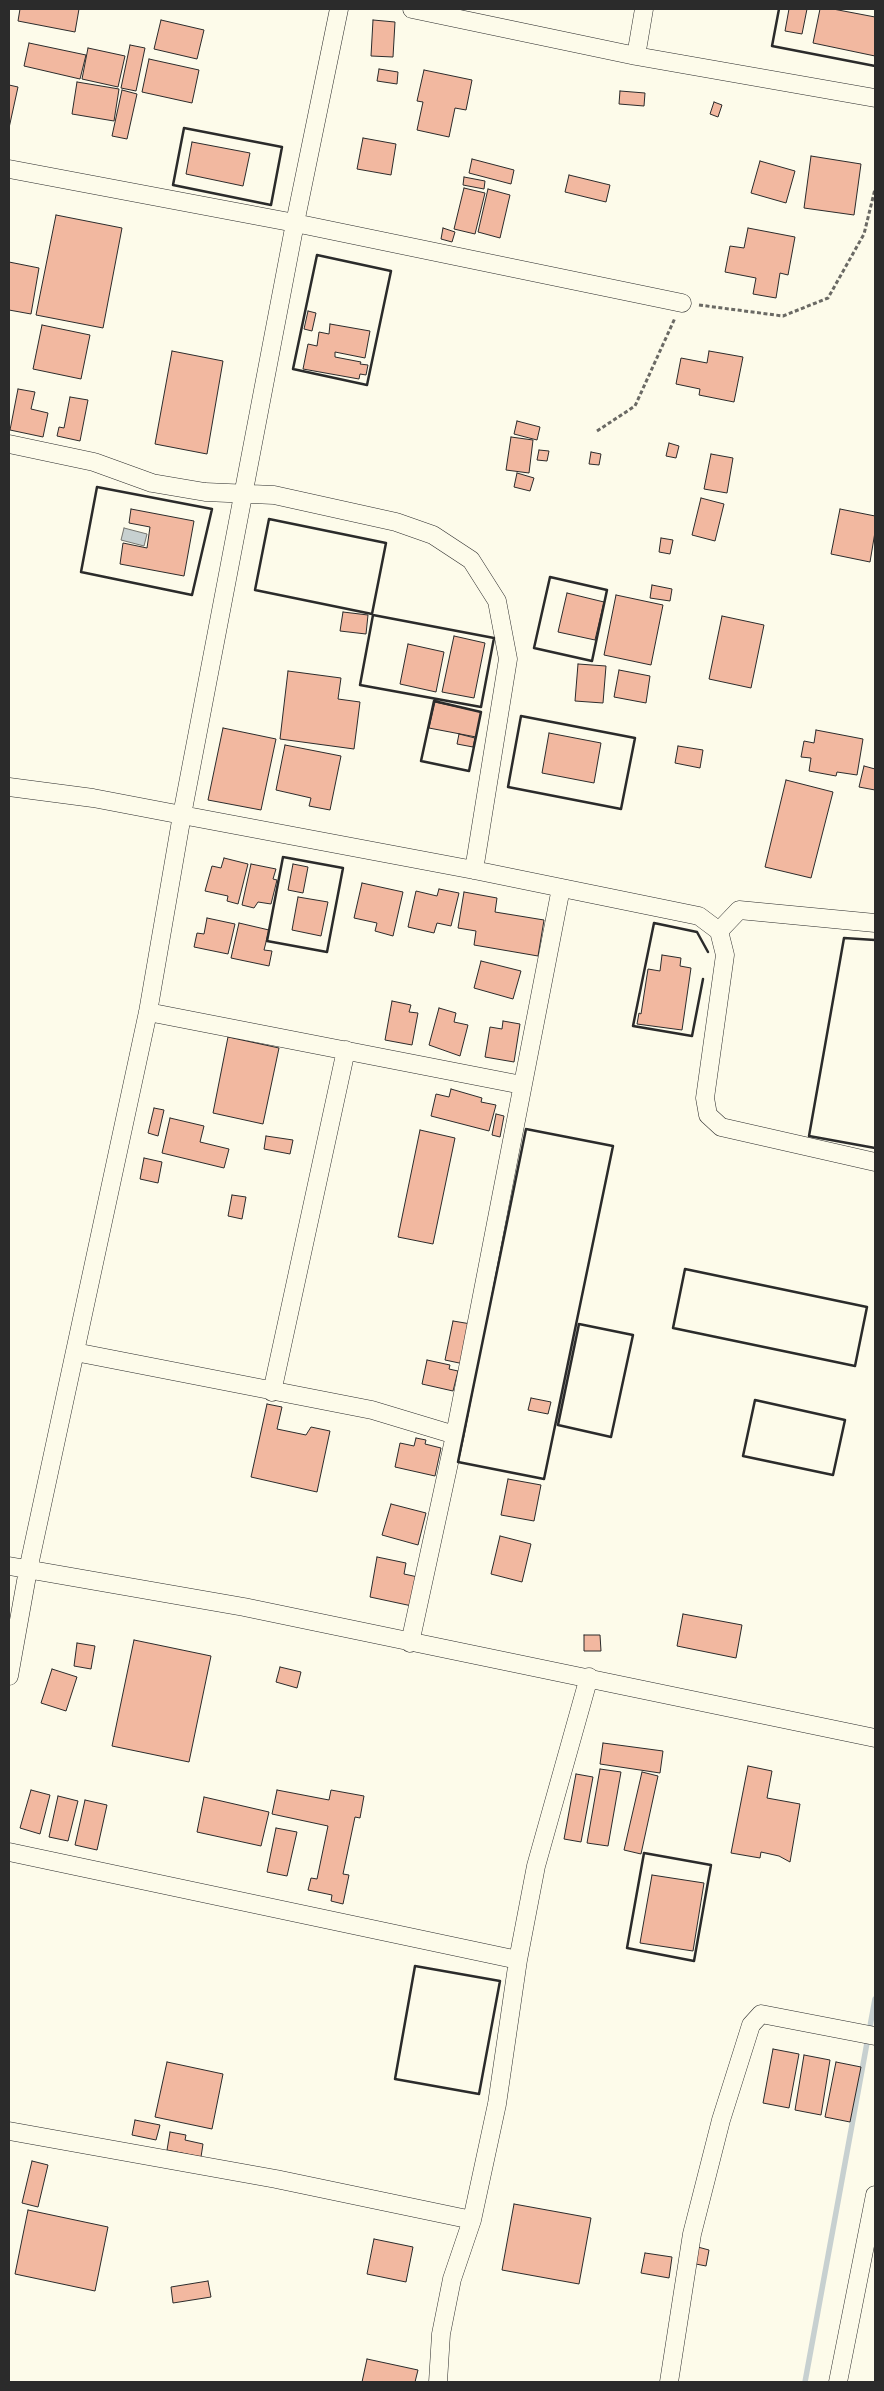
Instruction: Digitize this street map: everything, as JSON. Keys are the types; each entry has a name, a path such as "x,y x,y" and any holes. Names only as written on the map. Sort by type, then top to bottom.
{"street":[{"path":"9,1676 28,1570 148,1012 182,815 295,223 339,9"},
{"path":"412,9 636,56 875,98"},
{"path":"636,56 644,9"},
{"path":"9,169 295,223 682,303"},
{"path":"9,444 94,462 152,483 204,492 244,492 274,495 396,522 433,535 471,560 497,600 508,659 474,870"},
{"path":"9,787 93,798 474,870 699,916 718,931 725,955 705,1098 708,1115 721,1127 875,1162"},
{"path":"410,1643 455,1436 561,888"},
{"path":"718,931 739,910 875,923"},
{"path":"148,1012 522,1085"},
{"path":"272,1392 346,1050"},
{"path":"75,1352 272,1392 372,1410 455,1436"},
{"path":"9,1566 244,1607 410,1643 590,1677 875,1738"},
{"path":"438,2382 441,2334 452,2280 472,2220 496,2104 518,1960 536,1866 590,1677"},
{"path":"9,1852 518,1960"},
{"path":"669,2382 692,2234 721,2120 751,2025 761,2014 875,2036"},
{"path":"9,2132 276,2179 472,2220"},
{"path":"838,2382 875,2195"}],"path":[{"path":"597,431 635,406 682,303 783,316 828,298 864,234 875,189"}],"shaded area":[{"path":"124,528 147,534 144,546 121,540"}],"building":[{"path":"20,9 79,9 75,32 18,21"},
{"path":"789,9 807,9 802,34 785,31"},
{"path":"820,9 833,9 875,17 875,56 813,43"},
{"path":"161,20 204,30 197,59 154,49"},
{"path":"373,20 395,22 393,57 371,56"},
{"path":"29,43 86,55 80,79 24,66"},
{"path":"130,45 145,48 136,91 121,88"},
{"path":"88,48 125,56 118,87 82,79"},
{"path":"149,59 199,70 192,103 142,92"},
{"path":"379,69 398,72 397,84 377,81"},
{"path":"424,70 472,80 466,110 455,108 449,137 417,130 423,102 417,101"},
{"path":"77,82 119,89 114,121 72,114"},
{"path":"9,85 18,87 9,128"},
{"path":"122,90 137,94 127,139 112,136"},
{"path":"620,91 645,93 644,106 619,104"},
{"path":"714,102 722,105 718,117 710,114"},
{"path":"363,138 396,144 391,175 357,169"},
{"path":"192,142 250,153 243,186 186,174"},
{"path":"811,156 861,164 854,215 804,208"},
{"path":"472,159 514,170 511,184 469,173"},
{"path":"760,161 795,171 786,203 751,193"},
{"path":"569,175 610,185 606,202 565,192"},
{"path":"464,177 485,181 484,189 463,185"},
{"path":"464,188 485,193 475,234 454,229"},
{"path":"488,189 510,195 500,238 478,232"},
{"path":"56,215 122,228 103,328 36,315"},
{"path":"443,228 455,232 452,242 441,239"},
{"path":"748,228 795,237 788,275 780,273 776,298 753,294 756,278 725,272 730,246 744,248"},
{"path":"9,262 39,268 31,314 9,310"},
{"path":"308,311 316,313 312,331 304,329"},
{"path":"330,324 370,331 365,358 335,352 335,357 368,365 366,375 360,374 359,379 303,369 308,344 317,346 319,332 329,334"},
{"path":"42,325 90,335 81,379 33,369"},
{"path":"172,351 223,361 207,454 155,444"},
{"path":"709,351 743,357 734,402 699,395 700,389 676,384 681,358 707,363"},
{"path":"18,389 35,392 31,409 48,413 43,437 10,430"},
{"path":"70,397 88,400 80,441 57,436 59,427 64,428"},
{"path":"517,421 540,427 537,440 514,434"},
{"path":"511,437 533,440 529,473 506,470"},
{"path":"669,443 679,446 676,458 666,456"},
{"path":"539,450 549,451 547,461 537,460"},
{"path":"591,452 601,454 599,465 589,464"},
{"path":"711,454 733,458 727,493 704,489"},
{"path":"517,473 534,478 530,491 514,487"},
{"path":"701,498 724,504 715,541 692,535"},
{"path":"131,509 194,521 184,576 120,564 123,543 147,548 150,527 129,523"},
{"path":"840,509 875,516 875,532 870,562 831,554"},
{"path":"661,538 673,540 670,554 659,552"},
{"path":"652,585 672,589 670,601 650,598"},
{"path":"567,593 604,602 595,640 558,632"},
{"path":"616,595 663,605 651,665 604,655"},
{"path":"343,612 368,615 366,634 340,631"},
{"path":"722,616 764,625 751,688 709,679"},
{"path":"454,636 485,643 474,698 442,692"},
{"path":"408,644 444,652 436,692 400,684"},
{"path":"578,664 606,666 603,703 575,701"},
{"path":"619,670 650,676 646,703 614,697"},
{"path":"288,671 341,678 338,699 360,702 354,749 280,739"},
{"path":"435,702 481,712 476,737 429,728"},
{"path":"223,728 276,739 261,810 208,800"},
{"path":"816,730 863,739 857,775 837,772 836,776 809,771 811,758 801,757 804,741 814,743"},
{"path":"549,733 601,743 594,783 542,773"},
{"path":"459,734 475,738 473,747 457,744"},
{"path":"285,745 341,756 330,810 309,806 311,798 276,790"},
{"path":"678,746 703,750 700,768 675,763"},
{"path":"864,766 875,769 875,790 859,787"},
{"path":"786,780 833,792 811,878 765,867"},
{"path":"224,858 248,864 238,904 227,901 228,896 205,891 212,866 221,868"},
{"path":"251,864 276,869 273,879 277,880 271,904 258,902 254,908 242,905"},
{"path":"293,864 308,867 303,893 288,890"},
{"path":"362,883 403,892 393,936 375,931 377,923 354,918"},
{"path":"439,889 459,893 451,926 437,923 434,933 408,927 416,891 437,896"},
{"path":"464,892 497,898 495,912 544,920 538,956 474,945 476,931 458,928"},
{"path":"298,897 328,902 321,936 292,930"},
{"path":"207,918 235,924 228,954 194,947 197,933 204,934"},
{"path":"239,923 269,930 264,950 272,951 269,966 231,958"},
{"path":"662,955 681,958 680,966 691,968 682,1030 637,1024 639,1013 641,1014 648,969 660,971"},
{"path":"481,961 521,971 513,999 474,988"},
{"path":"392,1001 411,1005 409,1012 418,1013 412,1045 385,1040"},
{"path":"439,1008 456,1013 454,1022 468,1025 460,1056 429,1045"},
{"path":"503,1021 520,1024 514,1062 485,1057 490,1027 502,1029"},
{"path":"228,1037 279,1048 263,1124 213,1113"},
{"path":"451,1089 482,1098 481,1102 496,1105 489,1131 431,1116 436,1094 449,1097"},
{"path":"154,1108 164,1110 158,1136 148,1133"},
{"path":"496,1114 504,1116 500,1137 492,1135"},
{"path":"170,1118 204,1126 200,1142 229,1149 224,1168 162,1153"},
{"path":"420,1130 455,1138 433,1244 398,1237"},
{"path":"266,1136 293,1140 290,1154 264,1149"},
{"path":"144,1158 162,1162 158,1183 140,1179"},
{"path":"232,1195 246,1197 242,1219 228,1216"},
{"path":"453,1321 471,1324 464,1364 445,1360"},
{"path":"427,1360 450,1365 449,1369 458,1371 453,1391 422,1384"},
{"path":"531,1398 551,1402 548,1414 528,1410"},
{"path":"267,1404 282,1407 277,1429 306,1435 311,1427 330,1431 317,1492 251,1477"},
{"path":"416,1438 426,1440 425,1444 441,1448 435,1476 395,1467 400,1443 414,1446"},
{"path":"508,1479 541,1485 534,1521 501,1515"},
{"path":"391,1504 426,1513 418,1545 382,1535"},
{"path":"500,1536 531,1544 522,1582 491,1574"},
{"path":"377,1557 406,1563 404,1574 418,1577 412,1606 370,1597"},
{"path":"683,1614 742,1625 736,1658 677,1646"},
{"path":"584,1635 600,1635 601,1651 584,1651"},
{"path":"134,1640 211,1656 189,1762 112,1746"},
{"path":"77,1643 95,1646 91,1669 74,1666"},
{"path":"280,1667 301,1672 297,1688 276,1682"},
{"path":"52,1669 77,1677 66,1711 41,1703"},
{"path":"603,1743 663,1751 660,1773 600,1764"},
{"path":"748,1766 772,1771 767,1798 800,1804 790,1862 779,1856 761,1852 760,1858 731,1853"},
{"path":"600,1769 621,1772 608,1846 587,1843"},
{"path":"642,1772 658,1776 641,1854 624,1850"},
{"path":"576,1774 593,1777 581,1842 564,1839"},
{"path":"31,1790 50,1795 40,1834 20,1828"},
{"path":"277,1790 329,1800 331,1790 364,1796 360,1818 355,1817 343,1874 349,1875 343,1904 331,1901 332,1895 308,1890 311,1878 317,1879 328,1826 272,1814"},
{"path":"58,1796 78,1801 68,1841 49,1837"},
{"path":"204,1797 269,1812 261,1846 197,1832"},
{"path":"85,1800 107,1805 97,1850 75,1845"},
{"path":"276,1828 297,1832 287,1876 267,1872"},
{"path":"652,1875 704,1883 693,1951 640,1943"},
{"path":"773,2049 799,2054 789,2108 763,2103"},
{"path":"804,2055 830,2060 821,2115 795,2110"},
{"path":"167,2062 223,2074 212,2129 155,2117"},
{"path":"836,2062 861,2067 850,2122 825,2117"},
{"path":"135,2120 160,2125 156,2140 132,2135"},
{"path":"170,2132 186,2135 185,2140 203,2144 201,2157 167,2150"},
{"path":"32,2161 48,2165 38,2207 22,2203"},
{"path":"514,2204 591,2218 579,2284 502,2270"},
{"path":"28,2210 108,2227 95,2291 15,2274"},
{"path":"374,2239 413,2247 406,2282 367,2274"},
{"path":"694,2246 709,2250 706,2266 691,2263"},
{"path":"645,2253 672,2257 669,2278 641,2273"},
{"path":"208,2281 211,2297 173,2303 171,2287"},
{"path":"367,2359 418,2370 415,2382 362,2382"}],"waterway":[{"path":"805,2382 875,1999"}],"wall":[{"path":"779,9 772,46 875,66"},
{"path":"184,128 282,147 271,205 173,185 184,128"},
{"path":"317,255 391,271 367,385 293,369 317,255"},
{"path":"97,487 212,509 192,595 81,572 97,487"},
{"path":"269,519 386,543 372,614 255,590 269,519"},
{"path":"550,577 607,590 592,661 534,648 550,577"},
{"path":"373,615 494,638 481,707 360,685 373,615"},
{"path":"434,701 481,712 469,771 421,761 434,701"},
{"path":"521,716 635,738 621,809 508,787 521,716"},
{"path":"283,857 343,868 327,952 267,941 283,857"},
{"path":"703,979 692,1036 633,1026 654,923 697,932 708,952"},
{"path":"875,940 844,938 809,1136 875,1148"},
{"path":"526,1129 613,1146 544,1479 458,1462 526,1129"},
{"path":"685,1269 867,1307 855,1366 673,1328 685,1269"},
{"path":"579,1324 633,1335 611,1437 558,1425 579,1324"},
{"path":"755,1400 845,1420 833,1475 743,1456 755,1400"},
{"path":"644,1853 711,1865 694,1961 627,1948 644,1853"},
{"path":"415,1966 500,1981 479,2094 395,2079 415,1966"}]}
